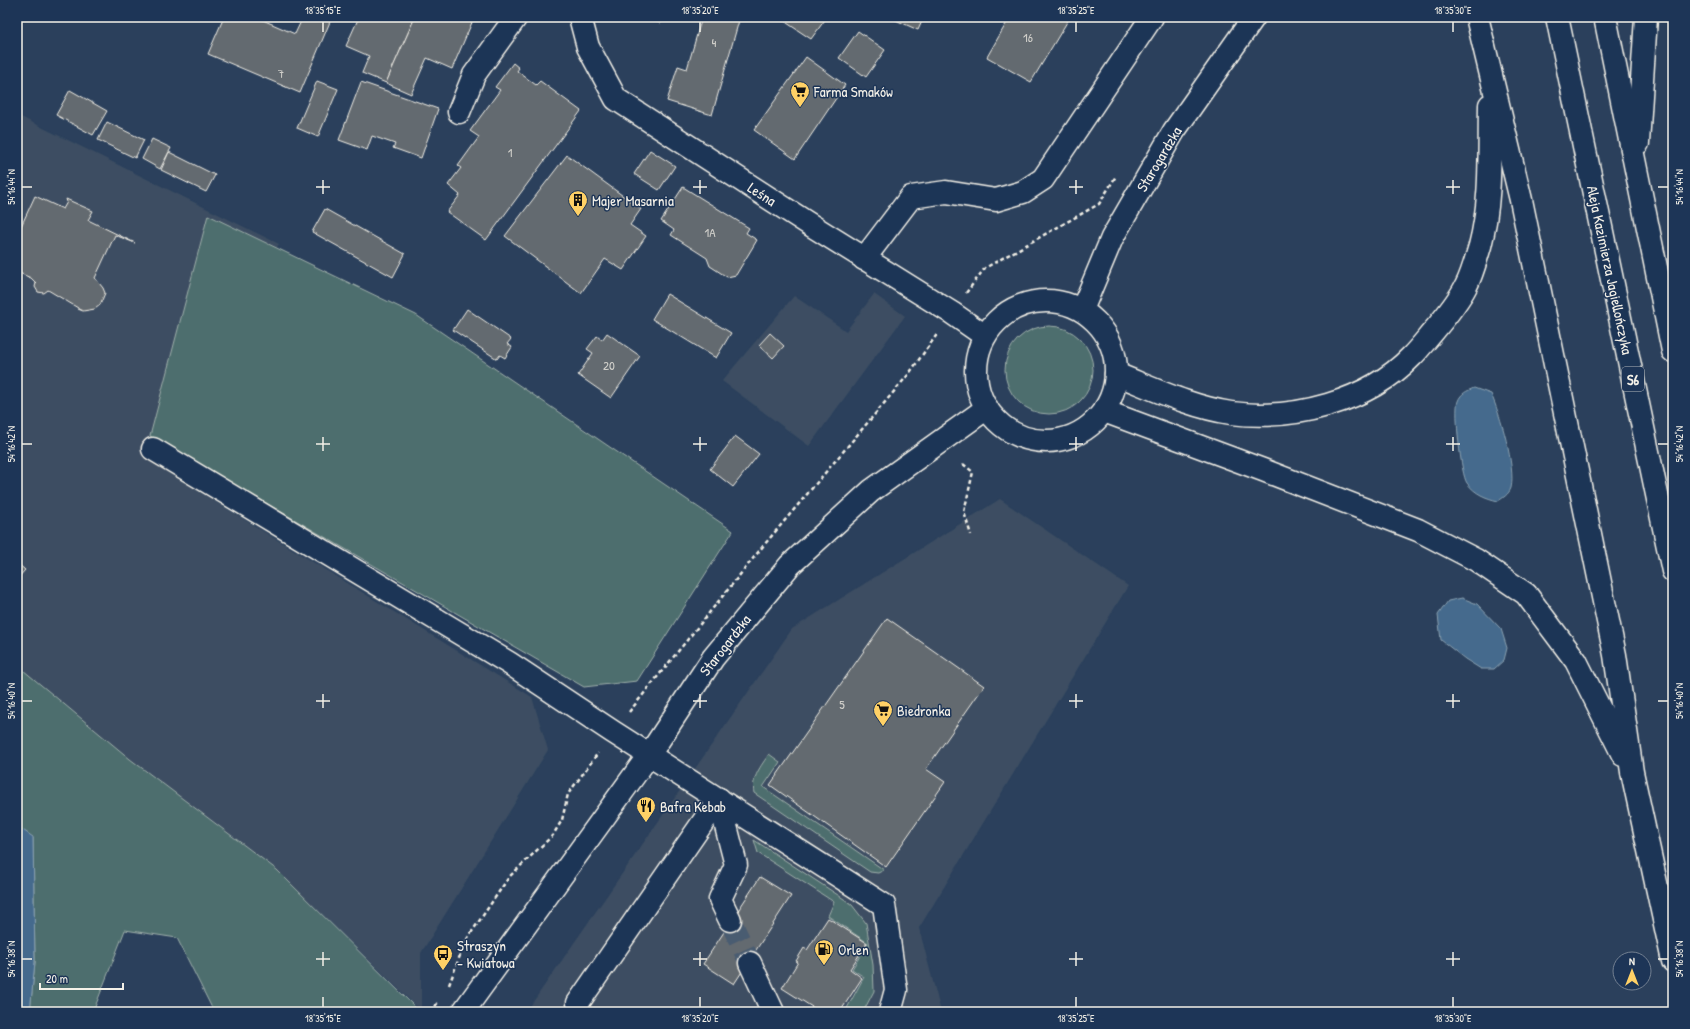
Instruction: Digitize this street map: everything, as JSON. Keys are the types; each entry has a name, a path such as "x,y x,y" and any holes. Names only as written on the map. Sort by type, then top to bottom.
{"main road":[{"path":"459,112 474,75 516,17"},
{"name":"Leśna","path":"580,17 588,47 616,99 952,313 985,336"},
{"path":"864,258 912,197 946,192 996,200 1023,192 1044,179 1152,17"},
{"name":"Starogardzka","path":"1082,310 1112,238 1174,131 1254,17"},
{"path":"1477,17 1521,200 1612,639 1632,772 1673,961"},
{"name":"Aleja Kazimierza Jagiellończyka","path":"1557,17 1673,571"},
{"path":"1605,17 1673,351"},
{"path":"1636,172 1646,17"},
{"path":"1116,374 1199,406 1232,413 1283,414 1322,407 1359,393 1388,376 1412,356 1440,324 1466,286 1471,273 1480,246 1488,199 1491,76"},
{"path":"1056,301 1082,310 1097,322 1108,338 1115,355 1116,374 1113,394 1104,411 1084,430 1058,440 1030,440 1005,428 986,408 977,385 976,360 985,336 1003,315 1028,303 1056,301"},
{"name":"Starogardzka","path":"463,1012 648,755 712,658 790,565 870,491 986,408"},
{"path":"1104,411 1270,472 1418,530 1483,564 1526,594 1576,662 1632,772"},
{"path":"152,449 509,663 648,755 884,905 896,990 890,1012"},
{"path":"719,800 736,865 720,899 730,920"},
{"path":"578,1003 719,800"},
{"path":"750,964 773,1012"}],"path":[{"path":"448,988 465,942 509,877 553,835 562,820 568,794 613,732 764,545 908,375 985,268 1099,204 1118,172"},
{"path":"963,464 973,472 964,512 970,535"},
{"path":"431,1012 440,1000"}],"shaded area":[{"path":"17,115 279,244 151,462 532,697 548,750 421,953 421,1011 277,870 130,759 17,665"},
{"path":"874,294 905,316 809,446 722,381 794,296 846,331"},
{"path":"1474,388 1491,394 1503,427 1509,454 1512,479 1511,488 1504,497 1498,501 1477,493 1467,483 1462,468 1457,407 1461,396"},
{"path":"1000,499 1128,586 919,928 941,1012 526,1012 792,629"},
{"path":"1462,598 1477,604 1501,629 1507,648 1504,660 1494,669 1481,669 1465,659 1441,640 1438,615 1448,601"},
{"path":"17,826 33,837 35,962 30,1012 17,1012"}],"green space":[{"path":"208,215 416,315 733,531 637,681 584,687 150,436"},
{"path":"1049,326 1066,330 1080,339 1089,353 1093,370 1089,387 1080,401 1066,410 1049,414 1032,410 1018,401 1009,387 1005,370 1009,353 1018,339 1032,330"},
{"path":"17,665 130,759 277,870 420,1012 214,1012 177,938 125,930 93,1012 30,1012 35,962 33,838 17,826"},
{"path":"769,754 780,762 763,787 884,870 878,873 870,872 754,793 753,788 755,777"},
{"path":"754,840 844,899 852,905 866,923 873,965 874,991 863,1012 845,1012 864,977 852,969 868,943 828,916 834,902 758,853"}],"building":[{"path":"224,17 256,17 295,34 303,17 332,17 300,93 208,54"},
{"path":"359,17 415,17 386,83 362,73 369,56 346,46"},
{"path":"415,17 473,17 473,20 452,69 427,58 411,94 386,83"},
{"path":"642,17 663,17 661,23"},
{"path":"702,17 740,17 712,115 667,101 678,66 687,69"},
{"path":"778,17 827,17 811,39"},
{"path":"889,17 924,17 918,30"},
{"path":"1010,17 1070,17 1031,82 987,57"},
{"path":"858,31 885,50 866,77 839,58"},
{"name":"Farma Smaków","path":"806,57 845,85 795,159 754,130"},
{"path":"513,63 519,68 517,71 536,85 540,81 581,111 486,240 447,212 460,195 448,185 461,168 458,166 479,137 470,131 500,90 495,87"},
{"path":"317,81 338,89 318,137 297,128"},
{"path":"361,82 438,109 421,158 393,148 395,144 372,136 367,150 339,140"},
{"path":"70,90 107,111 93,135 56,115"},
{"path":"107,122 144,140 135,158 98,140"},
{"path":"152,139 171,148 160,169 142,159"},
{"path":"650,150 675,166 659,190 634,174"},
{"path":"169,152 215,175 206,192 161,170"},
{"name":"Majer Masarnia","path":"567,155 641,209 630,225 646,236 623,270 605,259 581,293 505,236"},
{"path":"683,187 749,228 746,233 757,240 736,275 727,277 710,266 707,258 671,235 674,230 661,221"},
{"path":"35,196 63,209 67,202 66,199 93,211 88,220 135,243 115,235 95,278 105,293 100,305 95,309 83,311 48,290 44,293 38,292 35,287 36,283 31,278 17,272 17,235"},
{"path":"325,209 405,254 393,277 312,232"},
{"path":"667,294 731,333 716,358 652,319"},
{"path":"467,309 511,339 507,344 512,347 505,358 500,355 497,359 453,330"},
{"path":"607,333 640,356 611,398 578,375 593,353 587,349 597,336 602,340"},
{"path":"770,333 784,346 773,358 759,345"},
{"path":"735,436 759,454 733,487 710,469"},
{"path":"17,563 25,570 17,579"},
{"name":"Biedronka","path":"887,618 984,686 926,769 945,782 886,867 770,785"},
{"path":"760,877 791,896 734,984 703,964"},
{"name":"Orlen","path":"828,918 867,943 850,969 862,978 840,1012 820,1012 782,988 798,962 796,961 804,948 807,950"}],"tunnel":[{"path":"730,920 750,963"}],"place":[{"name":"Farma Smaków","path":"800,108"},
{"name":"Majer Masarnia","path":"578,217"},
{"name":"Biedronka","path":"883,727"},
{"name":"Bafra Kebab","path":"646,823"},
{"name":"Orlen","path":"824,966"},
{"name":"Straszyn - Kwiatowa","path":"443,971"}]}
